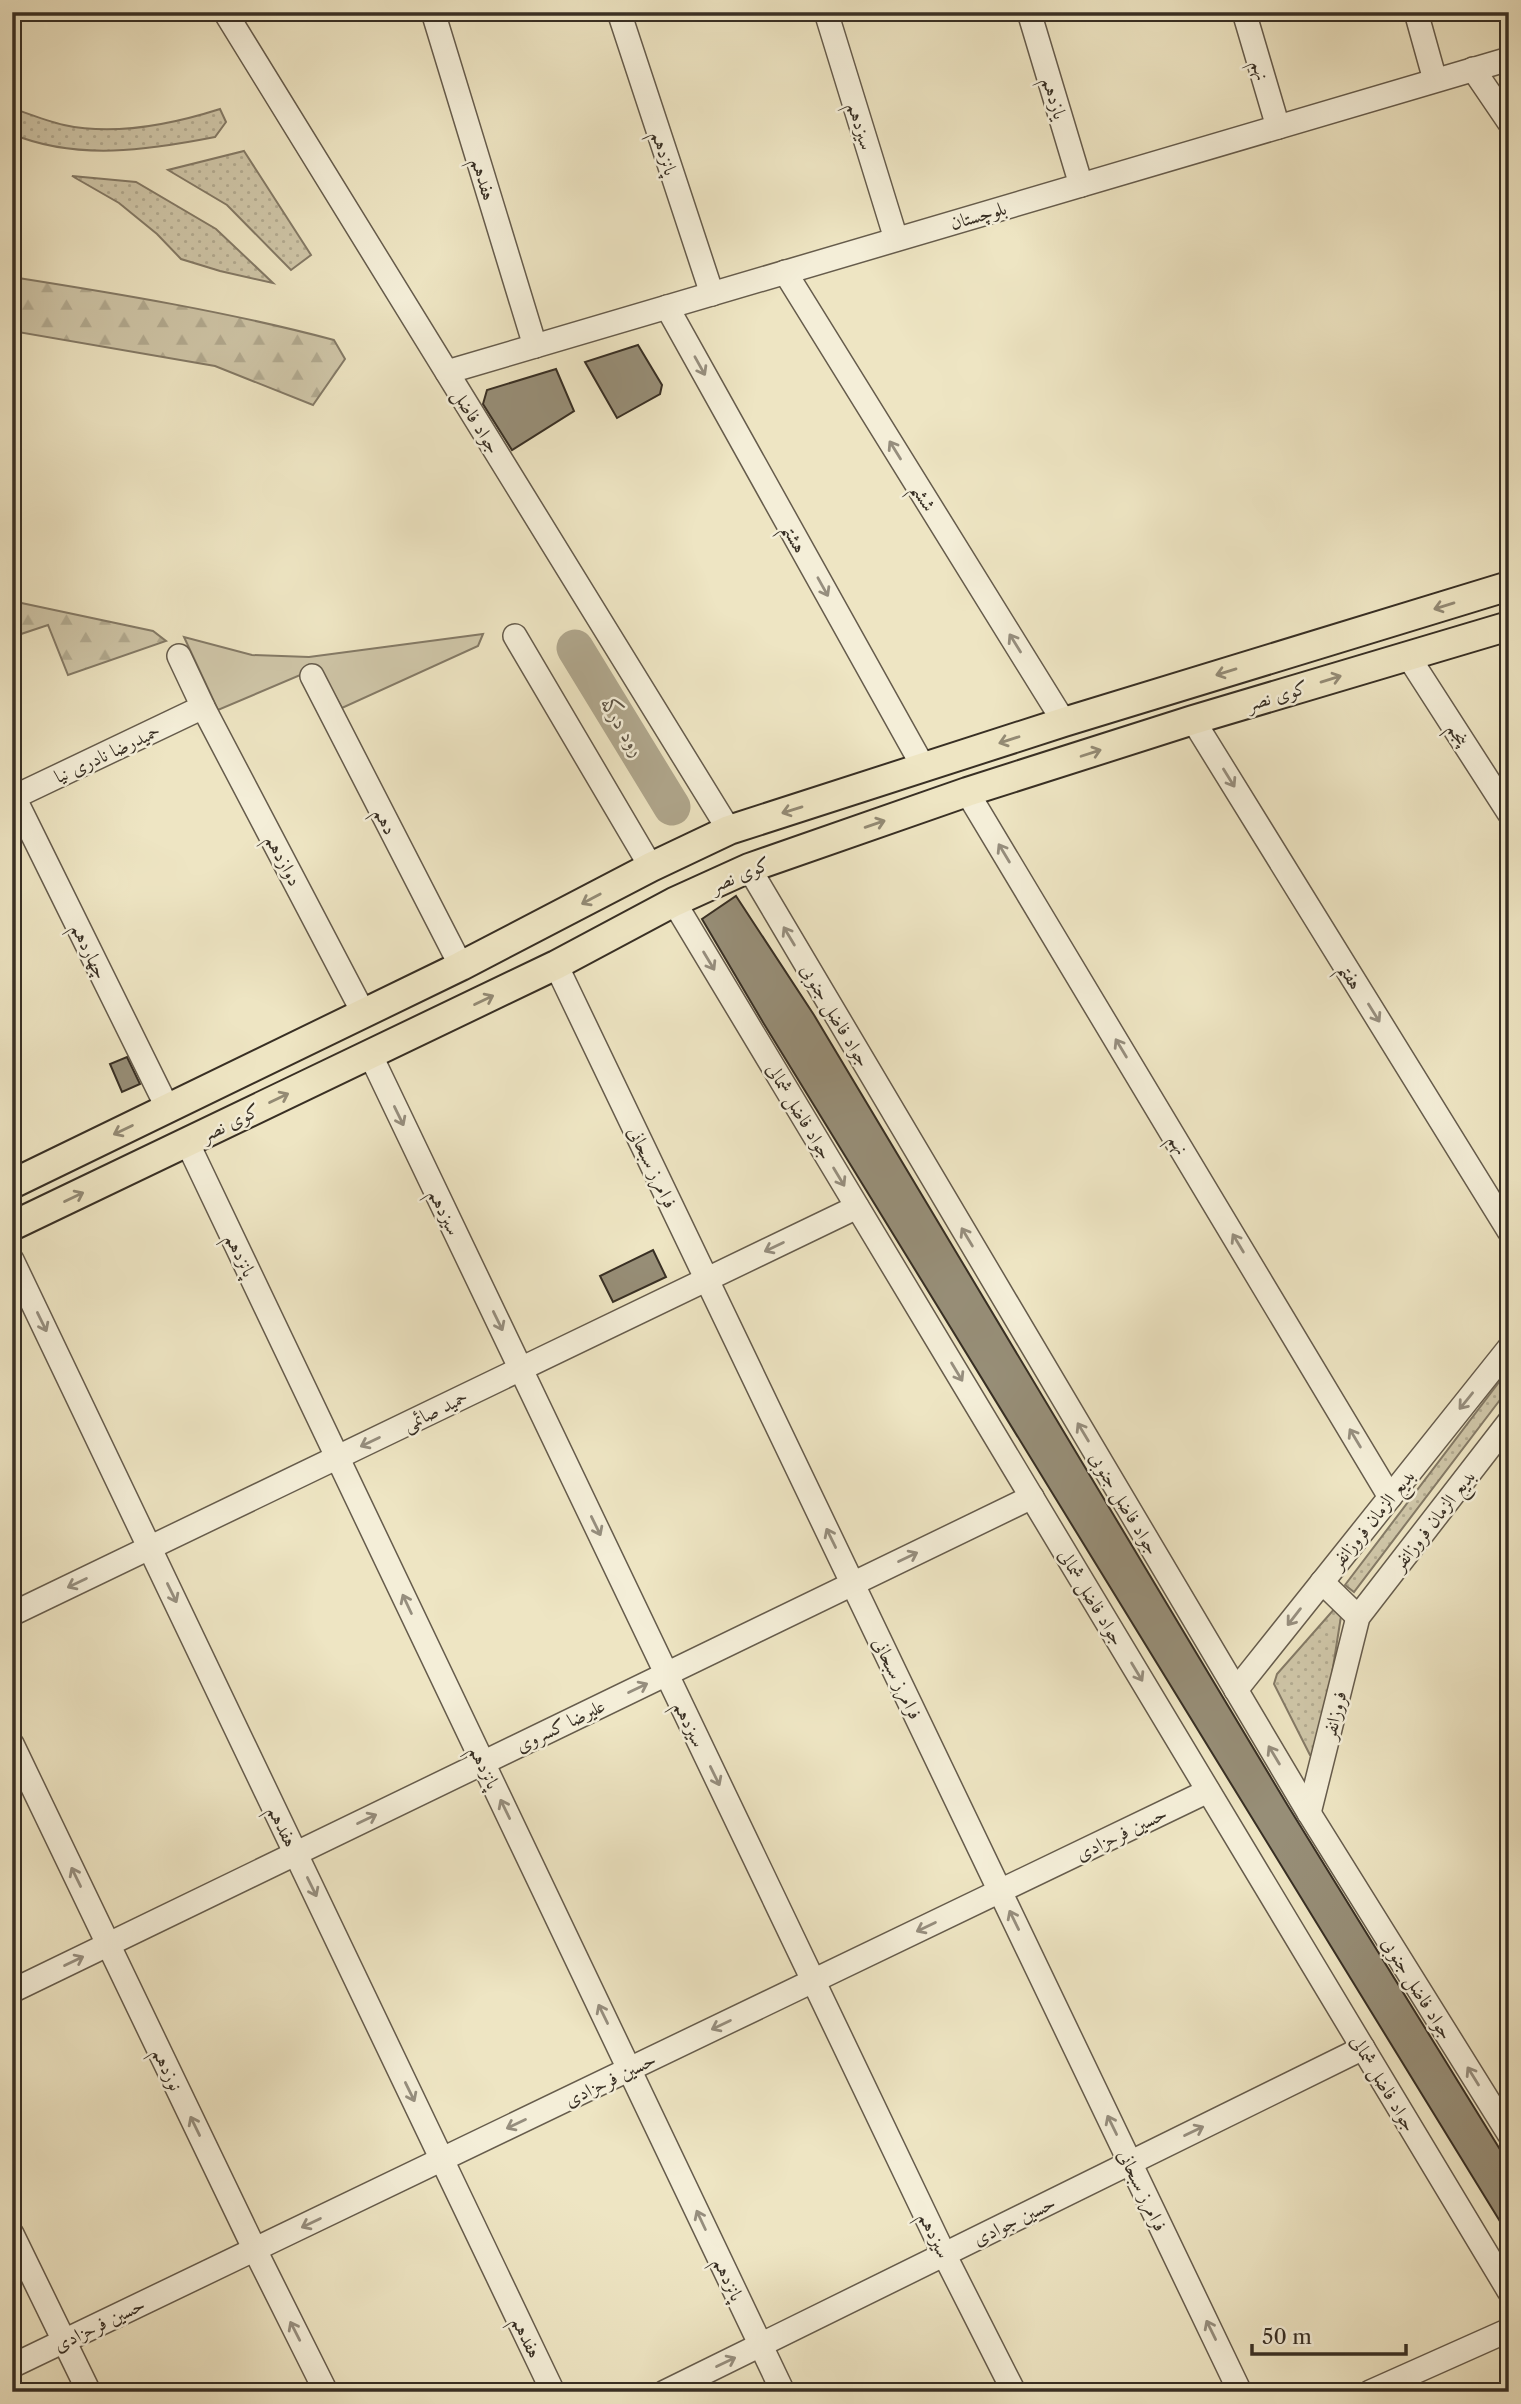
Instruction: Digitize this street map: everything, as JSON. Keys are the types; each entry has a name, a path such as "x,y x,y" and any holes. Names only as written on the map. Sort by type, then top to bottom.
{"main road":[{"name":"کوی نصر","path":"12,1184 364,1014 729,830 1064,722 1509,586"},
{"name":"کوی نصر","path":"12,1226 556,965 674,902 749,868 967,792 1193,720 1509,626"}],"street":[{"name":"جواد فاضل","path":"225,12 729,830"},
{"name":"هفدهم","path":"433,12 535,346"},
{"name":"پانزدهم","path":"619,12 712,294"},
{"name":"سیزدهم","path":"826,12 896,239"},
{"name":"یازدهم","path":"1029,12 1081,185"},
{"name":"نهم","path":"1244,12 1278,127"},
{"path":"1416,12 1435,80"},
{"name":"بلوچستان","path":"447,372 1509,59"},
{"path":"1473,69 1509,122"},
{"name":"ششم","path":"785,272 1064,722"},
{"name":"هشتم","path":"667,307 924,768"},
{"path":"515,636 651,867"},
{"name":"دوازدهم","path":"179,656 364,1014"},
{"name":"پنجم","path":"1409,656 1509,813"},
{"name":"دهم","path":"312,676 461,966"},
{"name":"حمیدرضا نادری نیا","path":"13,796 203,707"},
{"name":"هفتم","path":"1193,720 1509,1231"},
{"name":"نهم","path":"967,792 1390,1497"},
{"name":"چهاردهم","path":"13,796 168,1109"},
{"name":"جواد فاضل جنوبی","path":"749,868 1309,1813 1500,2106 1509,2134"},
{"name":"جواد فاضل شمالی","path":"674,902 1509,2291"},
{"name":"فرامرز سبحانی","path":"556,965 1240,2392"},
{"name":"سیزدهم","path":"370,1054 944,2254 1014,2392"},
{"name":"پانزدهم","path":"187,1142 783,2392"},
{"name":"حمید صائمی","path":"12,1614 857,1207"},
{"name":"هفدهم","path":"12,1260 554,2392"},
{"name":"بدیع‌ الزمان فروزانفر","path":"1236,1690 1509,1348"},
{"name":"بدیع الزمان فروزانفر","path":"1358,1617 1509,1422"},
{"name":"علیرضا کسروی","path":"12,1991 1032,1497"},
{"path":"1322,1582 1358,1617"},
{"name":"فروزانفر","path":"1309,1813 1358,1617"},
{"name":"نوزدهم","path":"12,1744 326,2392"},
{"name":"حسین فرحزادی","path":"12,2366 1208,1791"},
{"name":"حسین جوادی","path":"665,2392 1363,2048"},
{"path":"12,2234 89,2392"},
{"path":"1370,2392 1509,2330"}],"green space":[{"path":"12,108 83,128 143,127 220,109 226,122 215,137 139,149 87,150 62,148 12,134"},
{"path":"244,151 311,255 291,270 227,205 168,170"},
{"path":"72,176 136,182 216,229 273,283 181,259 157,234 119,203"},
{"path":"12,277 174,304 294,330 334,340 345,359 313,405 215,366 12,331"},
{"path":"12,601 153,631 166,641 68,675 48,625 12,637"},
{"path":"483,634 478,646 342,708 319,667 218,710 184,637 252,655 309,657"},
{"path":"1509,1369 1509,1388 1354,1592 1345,1585"},
{"path":"1336,1607 1342,1610 1319,1756 1310,1755 1274,1684 1277,1674"}],"building":[{"path":"638,345 662,385 660,394 617,418 585,362"},
{"path":"556,369 574,411 512,450 483,404 487,390"},
{"path":"736,896 814,1015 1288,1806 1509,2164 1509,2236 702,919"},
{"path":"127,1057 140,1084 122,1092 110,1064"},
{"path":"653,1250 666,1277 613,1302 600,1276"}],"waterway":[{"name":"رود درکه","path":"575,648 672,807"}]}
